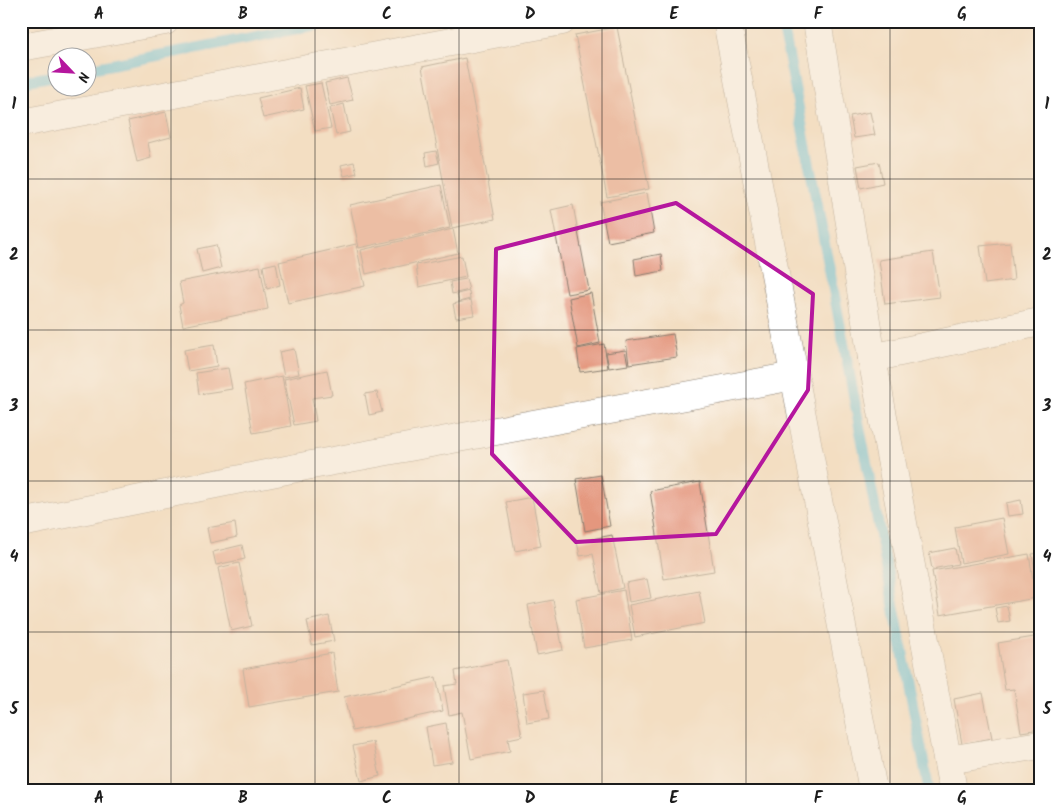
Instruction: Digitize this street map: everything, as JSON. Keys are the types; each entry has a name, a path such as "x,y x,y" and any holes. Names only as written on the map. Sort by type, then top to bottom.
{"street":[{"path":"21,47 165,21"},
{"path":"21,123 562,21"},
{"path":"727,21 873,790"},
{"path":"817,21 872,358 953,790"},
{"path":"872,358 1040,322"},
{"path":"21,523 316,464 794,376"},
{"path":"948,760 1040,745"}],"highlighted area":[{"path":"676,203 813,294 808,390 716,534 576,542 492,454 496,249"}],"building":[{"path":"617,27 649,189 607,197 575,35"},
{"path":"465,58 495,219 452,228 422,67"},
{"path":"347,78 353,100 330,105 325,83"},
{"path":"321,83 331,128 315,131 305,86"},
{"path":"300,88 304,109 263,118 258,98"},
{"path":"344,104 350,132 336,135 330,108"},
{"path":"166,112 171,137 148,143 151,158 137,162 128,121"},
{"path":"870,112 875,135 854,138 850,116"},
{"path":"436,151 439,163 427,166 425,153"},
{"path":"354,162 357,173 344,176 341,165"},
{"path":"879,162 883,183 861,188 857,166"},
{"path":"441,185 450,228 359,248 350,205"},
{"path":"647,193 654,233 608,242 600,202"},
{"path":"573,205 589,290 567,294 551,210"},
{"path":"453,229 458,253 366,274 361,250"},
{"path":"1010,243 1014,280 985,284 980,246"},
{"path":"356,244 365,286 288,303 279,262"},
{"path":"216,245 221,268 202,273 197,249"},
{"path":"933,252 940,297 885,304 879,260"},
{"path":"661,254 663,271 636,276 634,259"},
{"path":"462,256 466,277 419,287 416,265"},
{"path":"276,263 280,285 267,289 263,266"},
{"path":"260,266 268,309 183,326 179,305 183,303 179,282"},
{"path":"466,279 469,290 452,294 450,282"},
{"path":"469,291 470,299 459,302 457,294"},
{"path":"591,293 600,343 578,348 569,298"},
{"path":"471,300 474,315 456,318 453,304"},
{"path":"673,334 677,357 629,364 626,341"},
{"path":"604,344 608,368 580,372 577,349"},
{"path":"214,345 217,366 188,371 184,350"},
{"path":"294,349 299,374 284,377 279,352"},
{"path":"625,350 628,365 609,368 606,353"},
{"path":"228,368 232,389 199,394 196,373"},
{"path":"327,370 332,395 312,398 316,421 294,425 284,379"},
{"path":"282,376 291,426 253,433 244,384"},
{"path":"377,392 382,412 369,415 365,394"},
{"path":"601,475 610,526 585,531 576,479"},
{"path":"700,482 714,571 664,579 650,491"},
{"path":"532,497 541,546 515,551 506,502"},
{"path":"1021,500 1023,514 1008,516 1006,503"},
{"path":"1002,518 1009,554 961,563 955,527"},
{"path":"235,523 237,537 210,543 207,528"},
{"path":"612,535 623,588 601,593 593,554 580,556 577,542"},
{"path":"242,545 245,559 216,565 213,552"},
{"path":"955,548 958,564 932,569 929,553"},
{"path":"1040,553 1040,582 1037,582 1032,554"},
{"path":"1029,554 1036,598 940,615 932,571"},
{"path":"239,563 252,626 231,631 218,568"},
{"path":"647,579 651,598 629,602 626,583"},
{"path":"624,590 632,640 584,648 576,599"},
{"path":"699,591 705,623 635,637 629,605"},
{"path":"553,600 563,650 537,655 528,605"},
{"path":"1007,606 1010,621 998,623 995,608"},
{"path":"329,616 334,641 312,645 307,621"},
{"path":"1040,636 1040,729 1021,732 1014,689 1005,690 998,643"},
{"path":"332,653 338,692 249,707 243,669"},
{"path":"507,660 522,736 508,739 510,751 471,759 462,712 449,715 444,686 457,684 455,671"},
{"path":"436,677 443,711 352,731 344,697"},
{"path":"544,690 549,719 527,723 523,693"},
{"path":"983,693 992,738 962,744 954,699"},
{"path":"446,723 452,762 432,765 426,727"},
{"path":"373,742 380,776 361,781 353,746"}],"waterway":[{"path":"98,67 337,21"},
{"path":"782,21 929,790"},
{"path":"21,82 48,77"}]}
